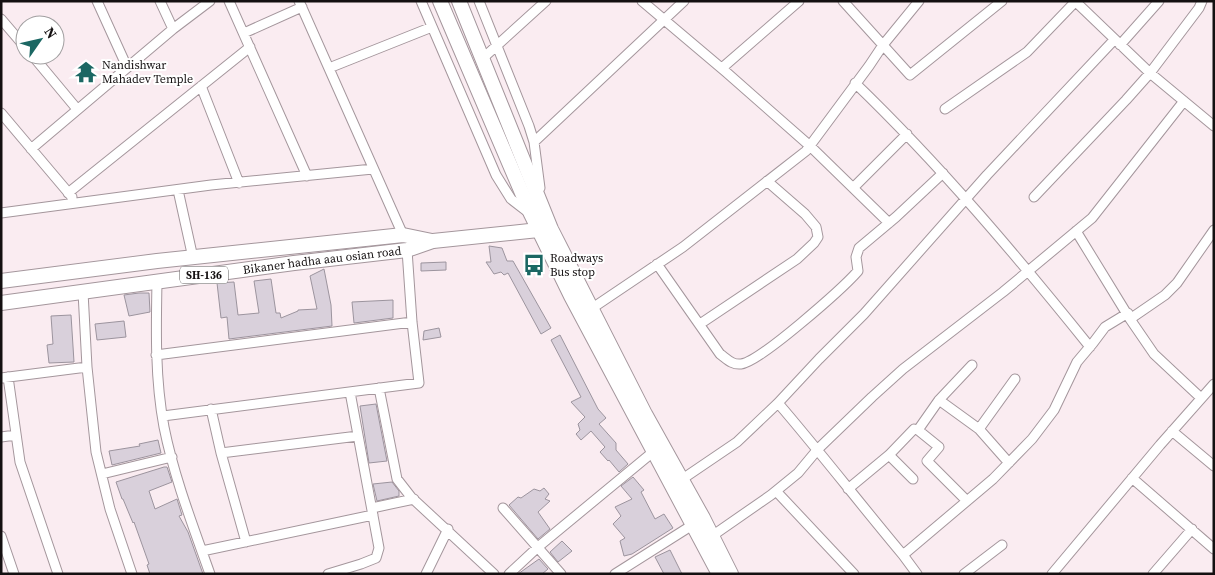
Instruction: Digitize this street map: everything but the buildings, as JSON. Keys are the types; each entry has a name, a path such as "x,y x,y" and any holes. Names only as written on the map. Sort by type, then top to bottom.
{"main road":[{"path":"440,1 531,214 545,229 591,309 731,574"},
{"path":"459,1 571,296 719,574"},
{"name":"Bikaner hadha aau osian road","path":"1,302 407,250 433,241 545,229"},
{"name":"Bikaner hadha aau osian road","path":"1,281 157,261 404,235 433,241"}],"street":[{"path":"97,1 127,68"},
{"path":"160,1 173,29"},
{"path":"31,149 173,29 210,1"},
{"path":"229,1 307,176"},
{"path":"421,1 496,175 511,200 531,214"},
{"path":"479,1 534,142 545,229"},
{"path":"642,1 722,68 810,146 889,223"},
{"path":"534,142 684,1"},
{"path":"722,68 799,1"},
{"path":"843,1 910,75 1002,1"},
{"path":"591,309 683,247 810,146 833,117 883,45 919,1"},
{"path":"681,480 737,442 778,404 864,314 966,199 1159,1"},
{"path":"1034,197 1150,72 1199,8 1202,1"},
{"path":"482,60 544,2"},
{"path":"945,109 1027,52 1076,2 1117,43 1184,101 1213,123"},
{"path":"244,33 301,4 404,235"},
{"path":"1,19 15,35"},
{"path":"329,68 432,27"},
{"path":"68,193 250,47"},
{"path":"40,65 77,109"},
{"path":"855,83 907,134 943,173 1029,271 1090,347"},
{"path":"201,86 239,183"},
{"path":"712,536 776,491 798,472 818,449 872,396 903,369 1029,271 1092,218 1184,101"},
{"path":"1,113 76,203"},
{"path":"853,188 907,134"},
{"path":"3,211 373,169"},
{"path":"657,264 720,354 733,364 741,364 753,360 848,282 858,271 856,257 859,248 943,173"},
{"path":"700,324 797,259 818,237 816,227 805,214 768,181"},
{"path":"178,190 193,258"},
{"path":"903,556 1009,463 1032,439 1054,410 1077,362 1105,327 1129,316 1164,295 1177,283 1214,230"},
{"path":"1076,231 1154,354 1201,398"},
{"path":"163,416 419,383 407,250"},
{"path":"156,282 156,355 163,416 182,493 210,574"},
{"path":"83,292 87,366 96,452 110,509 132,574"},
{"path":"156,355 412,322"},
{"path":"918,430 939,400 972,364"},
{"path":"58,574 20,462 5,378 87,366"},
{"path":"979,429 1015,379"},
{"path":"1052,574 1214,384"},
{"path":"379,388 397,478 414,499 494,574"},
{"path":"328,574 376,558 379,548 350,392"},
{"path":"939,400 979,429 1009,463"},
{"path":"778,404 818,449 917,574"},
{"path":"211,409 221,453 246,542"},
{"path":"848,489 889,455 914,429 918,430 938,447 927,461 967,501"},
{"path":"1172,431 1214,466"},
{"path":"1,437 16,435"},
{"path":"221,453 358,436"},
{"path":"509,574 538,547 653,452"},
{"path":"889,455 913,479"},
{"path":"102,474 172,458"},
{"path":"1132,478 1214,549"},
{"path":"776,491 854,574"},
{"path":"202,551 372,512 414,499"},
{"path":"503,508 561,574"},
{"path":"615,574 694,524"},
{"path":"426,574 448,529"},
{"path":"1153,574 1192,530"},
{"path":"1,536 3,548 14,574"},
{"path":"964,574 1002,545"}],"place":[{"name":"Nandishwar Mahadev Temple","path":"86,72"},
{"name":"Roadways Bus stop","path":"534,265"}]}
